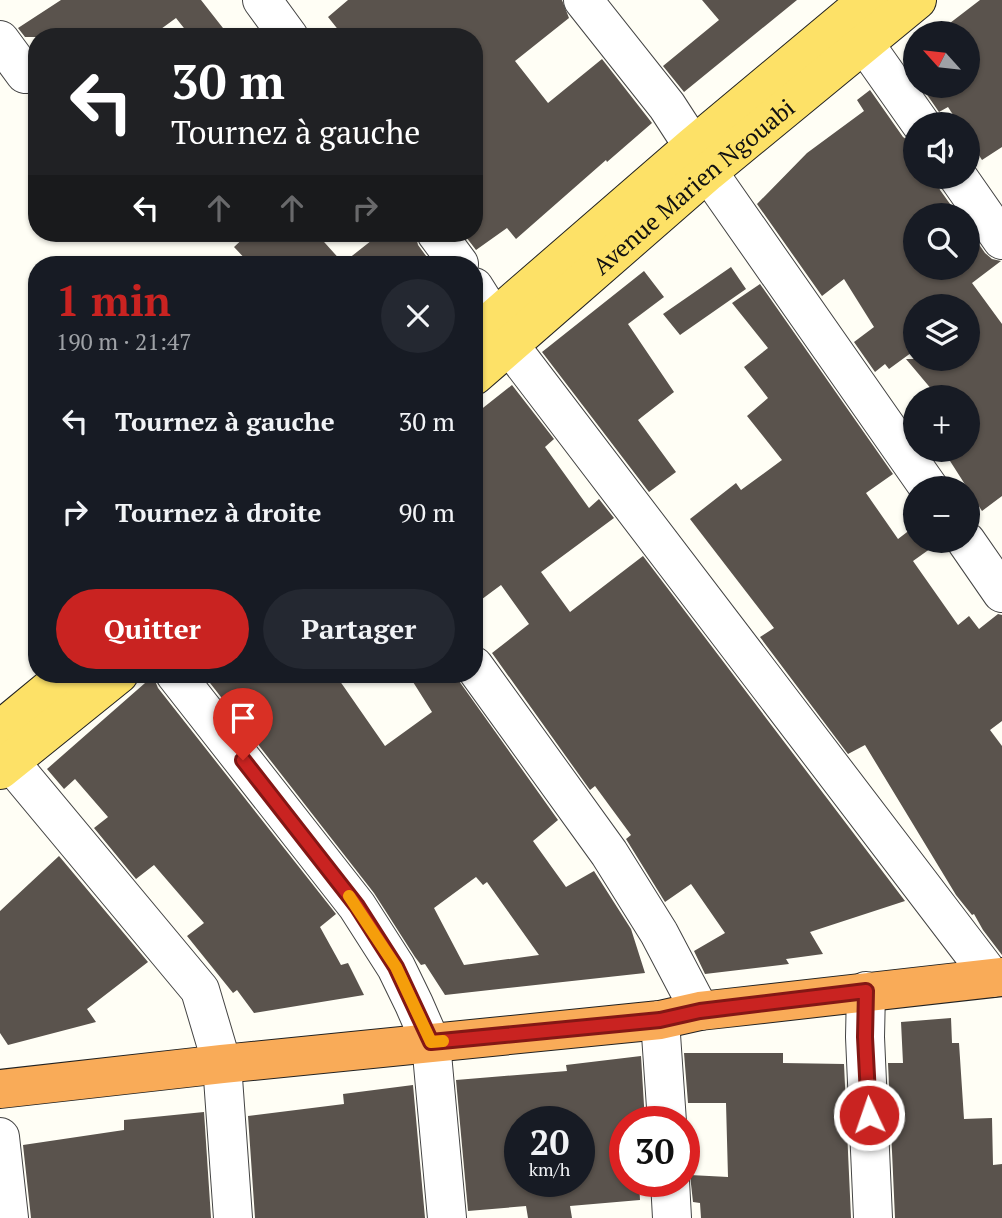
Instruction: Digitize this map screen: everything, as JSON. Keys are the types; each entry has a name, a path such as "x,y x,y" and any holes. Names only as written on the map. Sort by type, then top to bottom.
{"highway":[{"path":"0,1089 660,1020 700,1011 997,977"}],"main road":[{"name":"Avenue Marien Ngouabi","path":"483,356 493,334 700,159 853,15 917,0"},
{"path":"3,754 61,683"},
{"path":"3,754 106,683"}],"street":[{"path":"262,0 282,28"},
{"path":"583,0 667,106 700,159 921,476"},
{"path":"853,15 914,112"},
{"path":"0,40 24,74"},
{"path":"966,189 1002,240"},
{"path":"483,309 493,334 997,977"},
{"path":"974,553 1002,593"},
{"path":"483,678 609,853 659,933 700,1011"},
{"path":"182,683 357,906 396,967 431,1042 447,1218"},
{"path":"3,754 200,990 222,1064 233,1218"},
{"path":"866,991 865,1037 873,1218"},
{"path":"660,1020 666,1106"},
{"path":"0,1137 9,1218"},
{"path":"671,1197 672,1218"}],"building":[{"path":"61,0 201,0 223,28 184,28 176,18 162,28 28,28 28,37 18,28"},
{"path":"348,0 562,0 569,18 515,61 548,103 602,59 652,123 516,239 507,228 476,250 470,242 483,242 483,28 337,28 328,17"},
{"path":"702,0 797,0 684,92 663,66 719,20"},
{"path":"980,0 1002,0 1002,147 982,160 980,112 951,112 948,107 939,112 929,98 980,98 980,21 953,21"},
{"path":"870,90 903,137 903,189 940,189 949,203 903,203 903,280 976,280 972,283 1002,324 1002,496 982,511 980,476 960,476 951,462 980,462 980,385 928,385 916,371 980,371 980,294 903,294 903,359 889,369 885,364 875,372 854,342 874,327 844,279 822,296 757,204 807,153 864,111 857,100"},
{"path":"239,242 324,242 337,256 242,256 234,247"},
{"path":"370,242 417,242 426,256 352,256"},
{"path":"980,246 992,259 1001,261 980,277"},
{"path":"731,267 746,289 680,335 663,314"},
{"path":"644,271 664,297 628,324 674,392 638,420 676,472 649,492 542,352"},
{"path":"760,284 893,474 866,493 898,539 903,535 903,553 924,553 913,561 958,625 969,616 979,629 998,614 1002,615 1002,721 990,730 1002,746 1002,955 974,914 972,915 956,895 865,745 848,754 760,637 774,628 690,519 736,483 741,490 782,460 747,416 768,398 744,367 768,348 732,303"},
{"path":"512,385 554,439 545,447 589,508 599,499 614,518 541,572 570,612 643,556 905,901 810,932 823,954 786,959 789,964 705,974 694,951 725,933 691,884 665,902 626,839 631,835 595,786 590,790 492,653 529,624 501,585 483,598 483,408"},
{"path":"145,683 156,683 336,914 320,927 341,965 348,963 364,995 254,1013 237,990 233,993 187,936 204,923 154,865 136,879 94,828 108,817 75,779 64,789 47,769"},
{"path":"210,683 341,683 385,746 432,712 414,683 460,683 558,820 533,841 566,887 594,871 631,929 645,973 445,995 425,964 421,965 374,893","holes":["476,877 483,885 487,882 539,955 464,965 434,908"]},
{"path":"59,856 148,962 87,1009 96,1022 8,1045 0,1033 0,911"},
{"path":"951,1018 952,1043 959,1043 964,1119 992,1118 993,1165 1002,1164 1002,1218 895,1218 888,1063 903,1063 901,1022"},
{"path":"684,1053 783,1053 783,1063 844,1064 851,1218 701,1218 700,1203 693,1202 692,1197 700,1197 700,1176 728,1177 726,1103 688,1103"},
{"path":"641,1056 644,1106 609,1106 609,1197 640,1197 640,1200 570,1206 572,1218 528,1218 526,1206 468,1211 456,1080 567,1071 566,1065"},
{"path":"413,1085 425,1218 255,1218 248,1116 344,1104 343,1094"},
{"path":"204,1112 211,1218 31,1218 23,1145 124,1130 124,1120"}],"slow traffic":[{"path":"349,896 396,967 431,1042 443,1041"}],"route":[{"path":"243,760 357,906 396,967 431,1042 660,1020 700,1011 866,991 865,1037 869,1115"}]}
